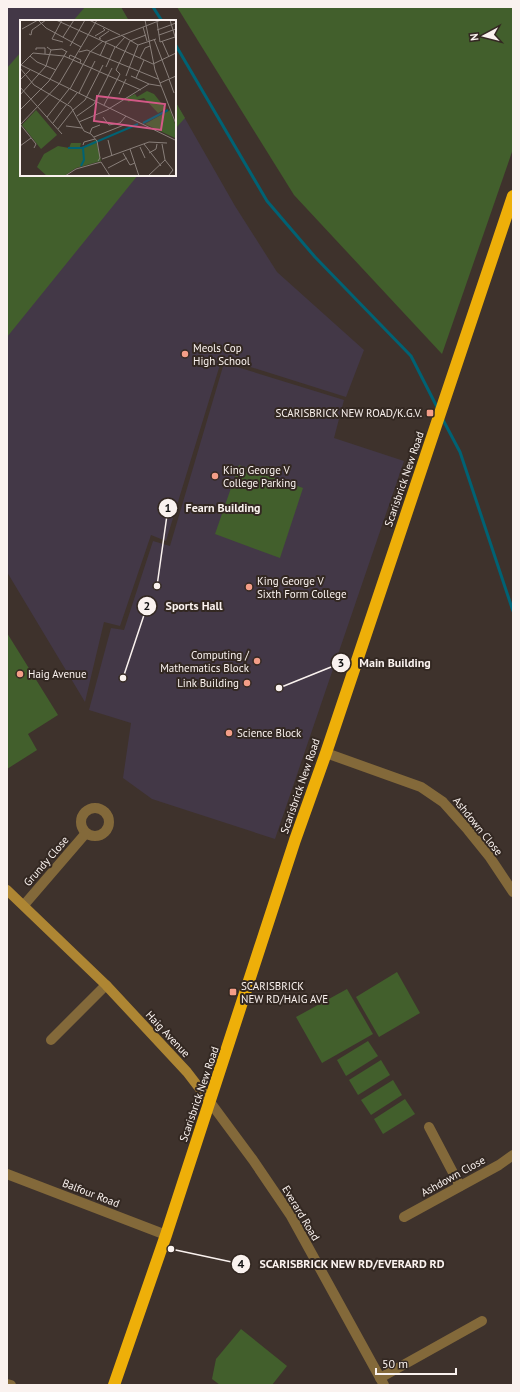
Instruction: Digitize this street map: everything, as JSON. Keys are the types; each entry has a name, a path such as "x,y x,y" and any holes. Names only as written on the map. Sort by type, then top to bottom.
{"highway":[{"name":"Scarisbrick New Road","path":"114,1385 166,1235 293,847 513,196"}],"street":[{"name":"Ashdown Close","path":"326,753 421,787 443,802 468,830 513,892"},
{"name":"Grundy Close","path":"24,905 86,833"},
{"name":"Haig Avenue","path":"7,890 106,985 187,1072 210,1102"},
{"path":"51,1040 106,985"},
{"name":"Everard Road","path":"210,1102 253,1160 291,1216 382,1382"},
{"path":"429,1128 460,1186"},
{"name":"Ashdown Close","path":"404,1217 499,1165 513,1155"},
{"name":"Balfour Road","path":"7,1174 166,1235"},
{"path":"382,1382 482,1321"},
{"path":"7,1384 11,1385"}],"shaded area":[{"name":"Meols Cop High School","path":"7,7 121,7 128,20 20,20 20,176 176,176 176,103 235,206 277,272 364,350 346,397 222,358 166,541 151,535 120,626 104,622 85,702 7,572"},
{"name":"King George V Sixth Form College","path":"224,363 344,400 334,438 404,461 275,839 152,799 123,778 131,723 89,710 111,628 124,630 153,541 170,546"}],"green space":[{"path":"85,7 121,7 128,20 74,20"},
{"path":"177,7 513,7 513,149 442,354 294,195"},
{"path":"20,53 20,176 137,176 7,337 7,68"},
{"path":"176,103 185,118 176,128"},
{"path":"239,465 303,488 280,558 215,534"},
{"name":"Haig Avenue","path":"7,633 58,715 28,734 37,750 7,769"},
{"path":"397,972 420,1013 379,1037 356,997"},
{"path":"347,989 373,1034 322,1063 296,1017"},
{"path":"368,1041 378,1056 346,1076 337,1060"},
{"path":"381,1060 390,1075 358,1095 349,1080"},
{"path":"393,1080 402,1095 371,1115 361,1100"},
{"path":"405,1099 415,1114 383,1134 374,1119"},
{"path":"241,1329 287,1366 272,1385 220,1385 212,1379 216,1359"}],"waterway":[{"path":"153,7 161,20"},
{"path":"176,46 267,201 315,257 411,356 438,409"},
{"path":"442,418 460,452 513,611"}],"place":[{"name":"Meols Cop High School","path":"185,354"},
{"name":"SCARISBRICK NEW ROAD/K.G.V.","path":"430,413"},
{"name":"King George V College Parking","path":"215,476"},
{"name":"Fearn Building","path":"157,586"},
{"name":"King George V Sixth Form College","path":"249,587"},
{"name":"Computing / Mathematics Block","path":"257,661"},
{"name":"Haig Avenue","path":"20,674"},
{"name":"Sports Hall","path":"123,678"},
{"name":"Link Building","path":"247,683"},
{"name":"Main Building","path":"279,688"},
{"name":"Science Block","path":"229,733"},
{"name":"SCARISBRICK NEW RD/HAIG AVE","path":"233,992"},
{"name":"SCARISBRICK NEW RD/EVERARD RD","path":"171,1249"}]}
